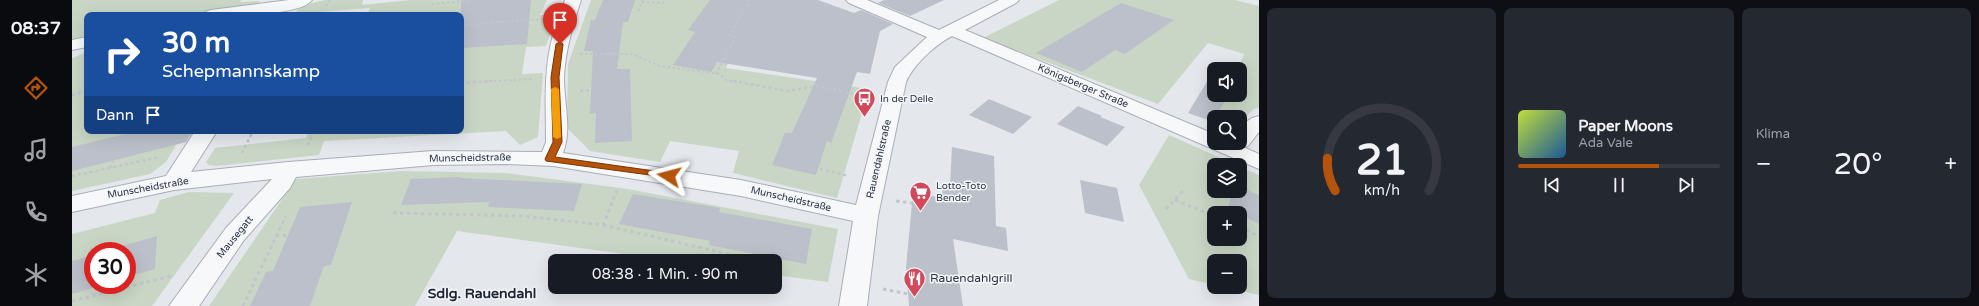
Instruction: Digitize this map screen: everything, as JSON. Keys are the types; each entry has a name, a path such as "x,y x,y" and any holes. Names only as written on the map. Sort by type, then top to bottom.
{"street":[{"path":"254,12 283,10 304,0"},
{"path":"550,159 557,142 555,77 558,54 566,17 573,0"},
{"path":"854,0 945,33"},
{"name":"Rauendahlstraße","path":"853,306 866,216 893,102 902,71 945,33 1011,0"},
{"name":"Königsberger Straße","path":"945,33 1207,136"},
{"path":"72,45 84,43"},
{"path":"1247,131 1259,122"},
{"path":"174,182 204,134"},
{"name":"Königsberger Straße","path":"1238,150 1259,162"},
{"name":"Munscheidstraße","path":"72,204 174,182 288,169 458,157 507,157 550,159 626,169 741,188 866,216"},
{"name":"Mausegatt","path":"183,306 235,234 282,183 288,169"}],"path":[{"path":"432,4 475,0"},
{"path":"716,74 735,36 730,36 749,0"},
{"path":"919,5 921,0"},
{"path":"638,11 643,1 667,3"},
{"path":"464,25 566,17"},
{"path":"558,54 632,54 660,66 720,74 726,80 788,91 818,86 893,102"},
{"path":"464,83 555,77"},
{"path":"72,95 84,92"},
{"path":"72,176 195,150"},
{"path":"110,168 114,160"},
{"path":"603,225 626,169"},
{"path":"1166,209 1183,191"},
{"path":"1175,200 1207,213"},
{"path":"243,306 290,209"},
{"path":"393,213 493,214 568,219 603,225 729,254"},
{"path":"1247,231 1259,236"},
{"path":"276,236 289,235"},
{"path":"136,284 162,278 208,272"},
{"path":"72,301 98,294"}],"green space":[{"path":"72,0 260,1 258,4 209,12 84,12 84,38 72,40"},
{"path":"325,0 363,0 362,5 410,0 547,0 540,15 557,15 546,46 526,47 522,74 543,73 538,137 520,145 506,131 464,133 464,12 368,12 370,8 319,12 296,12 304,5"},
{"path":"591,0 763,0 741,34 726,68 869,89 837,198 733,173 739,151 670,141 660,162 590,151 567,128 568,64"},
{"path":"1059,0 1235,0 1259,6 1259,108 1254,109 1247,116 1247,110 1220,110 1223,102 1247,102 1247,62 1241,62 1244,54 1208,43 1158,104 983,38"},
{"path":"84,53 84,134 182,134 166,162 150,174 72,191 72,58"},
{"path":"308,134 451,134 324,141 319,155 217,166 209,165 206,162 215,148 306,138"},
{"path":"1169,135 1220,158 1207,158 1207,198 1247,198 1247,170 1259,175 1259,295 1247,292 1247,254 1207,254 1207,283 1189,279 1139,185"},
{"path":"401,171 507,173 628,189 838,229 828,282 782,276 782,254 623,254 457,231 415,306 209,306 296,179"},
{"path":"189,192 234,193 152,306 72,306 72,234 155,213 160,200"}],"building":[{"path":"461,0 531,0 527,44 464,48 464,12 461,12"},
{"path":"603,0 635,0 628,22 623,22 617,69 630,69 632,141 595,143 596,113 590,114 593,51 584,51 591,20 595,20"},
{"path":"710,0 818,0 854,13 861,10 893,24 880,31 870,74 857,72 831,143 827,141 816,175 772,165 785,133 792,133 817,78 717,62 711,72 673,65 695,32 688,30"},
{"path":"884,0 944,0 910,16 878,3"},
{"path":"1121,3 1174,20 1125,54 1115,50 1082,72 1036,53"},
{"path":"1207,82 1207,102 1224,102 1220,110 1207,110 1207,120 1188,113"},
{"path":"989,99 1032,117 1013,134 969,115"},
{"path":"1078,106 1125,127 1107,146 1057,124"},
{"path":"126,134 191,134 186,142 72,171 72,147"},
{"path":"952,147 994,156 996,226 1006,228 1008,251 953,239 963,306 909,306 906,268 913,192 942,198 943,184 950,186"},
{"path":"460,177 582,184 574,211 488,207 489,202 401,205 411,179"},
{"path":"1080,180 1117,188 1124,222 1085,213"},
{"path":"1247,190 1259,195 1259,224 1247,218 1247,206 1228,206 1231,198 1247,198"},
{"path":"633,194 720,208 719,212 812,229 806,264 782,259 782,254 755,254 709,245 710,241 619,224"},
{"path":"352,202 331,265 324,266 310,306 250,306 266,272 273,271 300,207"},
{"path":"157,236 155,269 136,274 136,242"},
{"path":"84,258 84,291 72,294 72,261"}],"slow traffic":[{"path":"555,89 557,137"}],"place":[{"name":"In der Delle","path":"865,118"},
{"name":"Lotto-Toto Bender","path":"920,212"},
{"name":"Rauendahlgrill","path":"915,298"}],"district":[{"name":"Sdlg. Rauendahl","path":"482,293"}],"route":[{"path":"560,44 555,77 557,142 550,159 669,176"}]}
